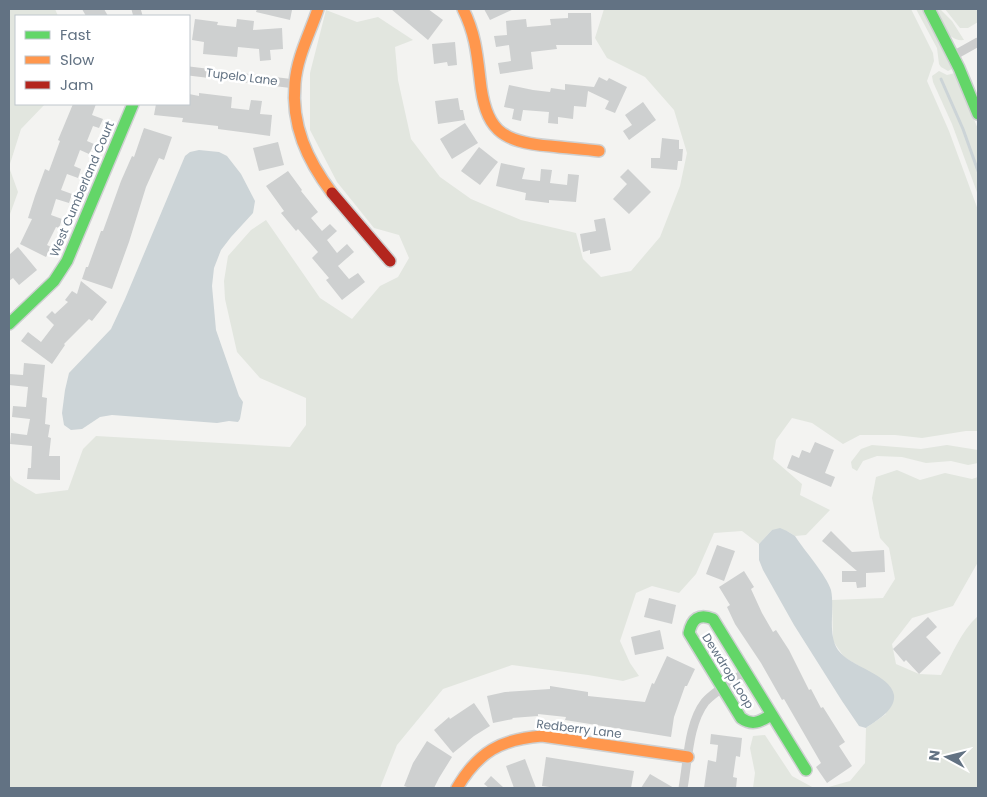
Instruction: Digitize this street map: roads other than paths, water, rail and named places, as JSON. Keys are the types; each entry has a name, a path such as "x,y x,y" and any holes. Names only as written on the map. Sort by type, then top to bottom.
{"street":[{"path":"318,9 297,70 294,102 298,128 317,174 390,261"},
{"path":"463,9 474,34 486,111 493,126 500,134 514,142 525,144 599,151"},
{"path":"929,9 953,56 978,114"},
{"path":"953,56 978,42"},
{"name":"Tupelo Lane","path":"190,71 295,84"},
{"name":"West Cumberland Court","path":"9,324 54,281 67,261 133,105"},
{"name":"Dewdrop Loop","path":"772,715 753,724 746,723 741,718 689,633 690,626 696,617 702,615 714,618 806,770"},
{"path":"682,788 694,724 699,713 705,703 746,672"},
{"name":"Redberry Lane","path":"457,788 466,772 483,755 503,743 526,736 542,736 688,757"}],"waterway":[{"path":"941,79 963,129 978,171"}]}
